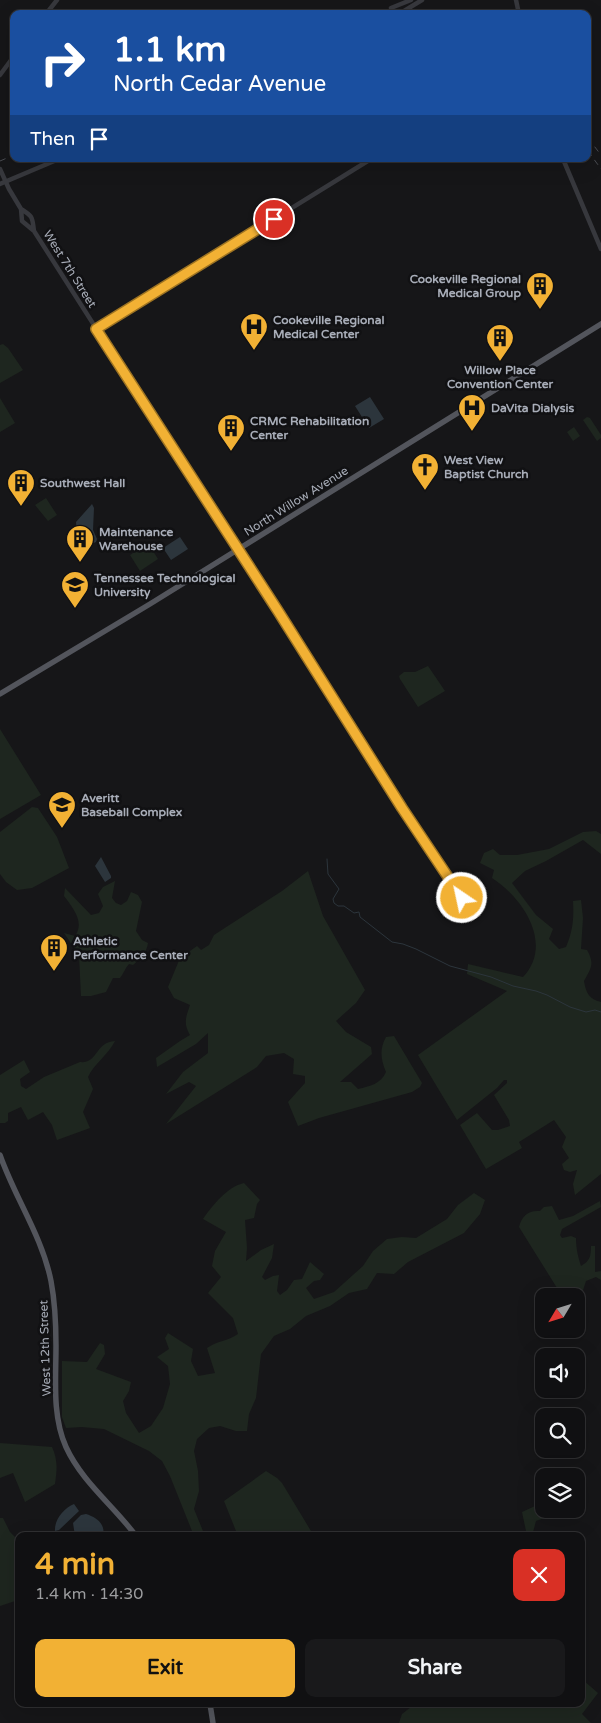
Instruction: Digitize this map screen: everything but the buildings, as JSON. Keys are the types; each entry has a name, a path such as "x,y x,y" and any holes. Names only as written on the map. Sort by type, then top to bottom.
{"main road":[{"name":"North Willow Avenue","path":"0,694 150,604 601,324"},
{"name":"West 12th Street","path":"0,1155 16,1194 40,1241 52,1283 56,1321 56,1390 58,1414 65,1446 79,1470 133,1532"},
{"path":"210,1707 213,1723"}],"street":[{"path":"49,10 57,0"},
{"path":"391,8 411,0"},
{"path":"406,10 422,0"},
{"path":"0,75 10,61"},
{"path":"0,184 52,162"},
{"path":"96,329 366,162"},
{"path":"564,162 601,249"},
{"name":"West 7th Street","path":"0,169 21,210 22,221 34,231 402,808 462,898"},
{"name":"West 7th Street","path":"21,210 28,213 33,219 34,231"}],"shaded area":[{"path":"3,344 8,348 23,370 0,383 0,345"},
{"path":"370,397 384,419 369,428 355,406"},
{"path":"0,398 15,423 0,432"},
{"path":"587,417 590,418 601,435 601,438 597,441 583,420"},
{"path":"574,427 580,436 573,441 567,432"},
{"path":"46,498 57,515 48,521 35,505"},
{"path":"92,504 94,508 93,530 97,539 96,542 91,544 80,536 76,522"},
{"path":"180,537 188,549 171,560 163,548"},
{"path":"148,543 158,559 140,571 130,555"},
{"path":"428,666 445,691 418,707 399,676 404,672 415,672"},
{"path":"0,729 41,795 0,819"},
{"name":"Averitt Baseball Complex","path":"32,807 38,808 57,837 69,868 32,888 17,890 6,882 0,874 0,832"},
{"path":"596,831 601,834 601,854 583,840 525,871 512,883 536,915 553,929 549,939 559,949 566,947 572,930 573,901 581,900 583,918 581,949 587,950 591,959 590,969 584,981 587,992 591,997 601,1002 601,1174 575,1195 573,1184 577,1170 570,1172 564,1170 562,1164 569,1158 562,1147 566,1137 554,1120 519,1142 522,1148 486,1169 460,1125 477,1113 492,1130 510,1126 509,1120 494,1095 507,1083 507,1080 504,1080 497,1088 457,1120 418,1055 507,991 467,974 468,964 523,977 532,964 536,950 535,936 531,923 524,909 514,897 492,878 494,870 480,863 484,853 493,849 500,855 517,855 549,849 583,832"},
{"path":"101,857 111,876 105,882 95,866"},
{"path":"308,871 323,916 365,990 356,1003 336,1021 346,1032 371,1047 372,1054 340,1082 351,1082 358,1089 375,1084 381,1079 386,1072 382,1059 382,1046 386,1037 394,1036 422,1083 420,1087 412,1092 319,1118 298,1126 288,1102 305,1083 305,1076 293,1074 294,1059 284,1053 266,1056 257,1067 166,1124 196,1086 189,1082 166,1094 183,1072 208,1053 208,1033 196,1044 157,1067 156,1058 190,1035 186,1017 190,1005 174,998 168,987 180,958 197,946 201,950 209,945 214,935 282,891"},
{"path":"115,881 112,898 116,903 121,905 127,901 131,892 138,895 142,902 136,931 142,940 148,943 141,958 133,965 129,964 120,978 113,978 106,992 91,996 81,996 79,955 64,933 75,936 79,926 77,915 64,896 65,888 91,915 99,913 103,906 98,894 103,887"},
{"path":"115,1041 88,1077 93,1089 83,1112 90,1128 57,1140 52,1125 43,1112 28,1120 21,1107 8,1113 8,1121 0,1123 0,1075 24,1060 30,1072 20,1079 21,1086 26,1089 44,1077 80,1062 90,1060 104,1045"},
{"path":"244,1183 260,1200 257,1204 254,1218 245,1220 246,1261 261,1250 274,1244 272,1258 262,1277 265,1280 279,1275 277,1291 280,1295 287,1290 294,1280 302,1279 310,1262 324,1274 320,1280 314,1281 306,1288 314,1299 334,1292 363,1266 373,1251 387,1239 416,1238 447,1219 458,1205 474,1193 485,1200 480,1214 464,1233 408,1262 394,1274 377,1273 367,1289 349,1293 330,1306 306,1316 290,1329 274,1336 261,1354 256,1398 249,1414 247,1431 236,1431 220,1426 209,1428 197,1439 194,1451 199,1491 194,1509 203,1532 192,1532 162,1461 149,1451 104,1429 66,1428 62,1417 62,1361 87,1362 100,1343 104,1345 105,1354 96,1369 131,1382 129,1391 123,1401 126,1413 139,1433 151,1426 163,1408 170,1384 168,1366 157,1357 169,1349 165,1338 168,1333 193,1349 191,1361 198,1376 215,1373 207,1348 238,1334 233,1318 208,1293 221,1277 212,1266 215,1251 226,1232 203,1219 226,1192"},
{"path":"600,1201 601,1207 562,1229 560,1235 562,1238 571,1236 576,1238 581,1266 589,1258 591,1246 595,1246 595,1272 601,1271 601,1280 596,1277 586,1281 584,1288 557,1288 519,1227 526,1214 532,1211 540,1211 544,1207 552,1206 559,1220 573,1216"},
{"path":"0,1443 52,1447 56,1465 55,1484 25,1502 13,1473 0,1478"},
{"path":"266,1471 282,1483 312,1532 236,1532 224,1501"},
{"path":"74,1504 79,1511 59,1530 55,1531 60,1515"},
{"path":"535,1506 535,1518 544,1518 536,1521 533,1532 525,1532 522,1512"},
{"path":"86,1514 93,1517 102,1525 104,1532 74,1532 73,1523 81,1515"},
{"path":"0,1518 3,1518 10,1532 15,1537 15,1601 0,1606"},
{"path":"585,1682 598,1693 582,1714 591,1723 399,1723 402,1714 411,1707 585,1707"}],"waterway":[{"path":"327,859 328,874 339,889 333,899 334,903 338,906 344,906 354,913 359,912 360,917 392,942 416,949 450,966 547,995 570,1007 586,1012 595,1010 601,1012"}],"railway":[{"path":"591,142 601,155"},
{"path":"591,155 601,169"},
{"path":"0,161 10,157"}],"place":[{"name":"Cookeville Regional Medical Group","path":"540,310"},
{"name":"Cookeville Regional Medical Center","path":"254,351"},
{"name":"Willow Place Convention Center","path":"500,362"},
{"name":"DaVita Dialysis","path":"472,432"},
{"name":"CRMC Rehabilitation Center","path":"231,452"},
{"name":"West View Baptist Church","path":"425,491"},
{"name":"Southwest Hall","path":"21,507"},
{"name":"Maintenance Warehouse","path":"80,563"},
{"name":"Tennessee Technological University","path":"75,609"},
{"name":"Averitt Baseball Complex","path":"62,829"},
{"name":"Athletic Performance Center","path":"54,972"}],"route":[{"path":"274,219 96,329 278,611 402,808 462,898"}]}
